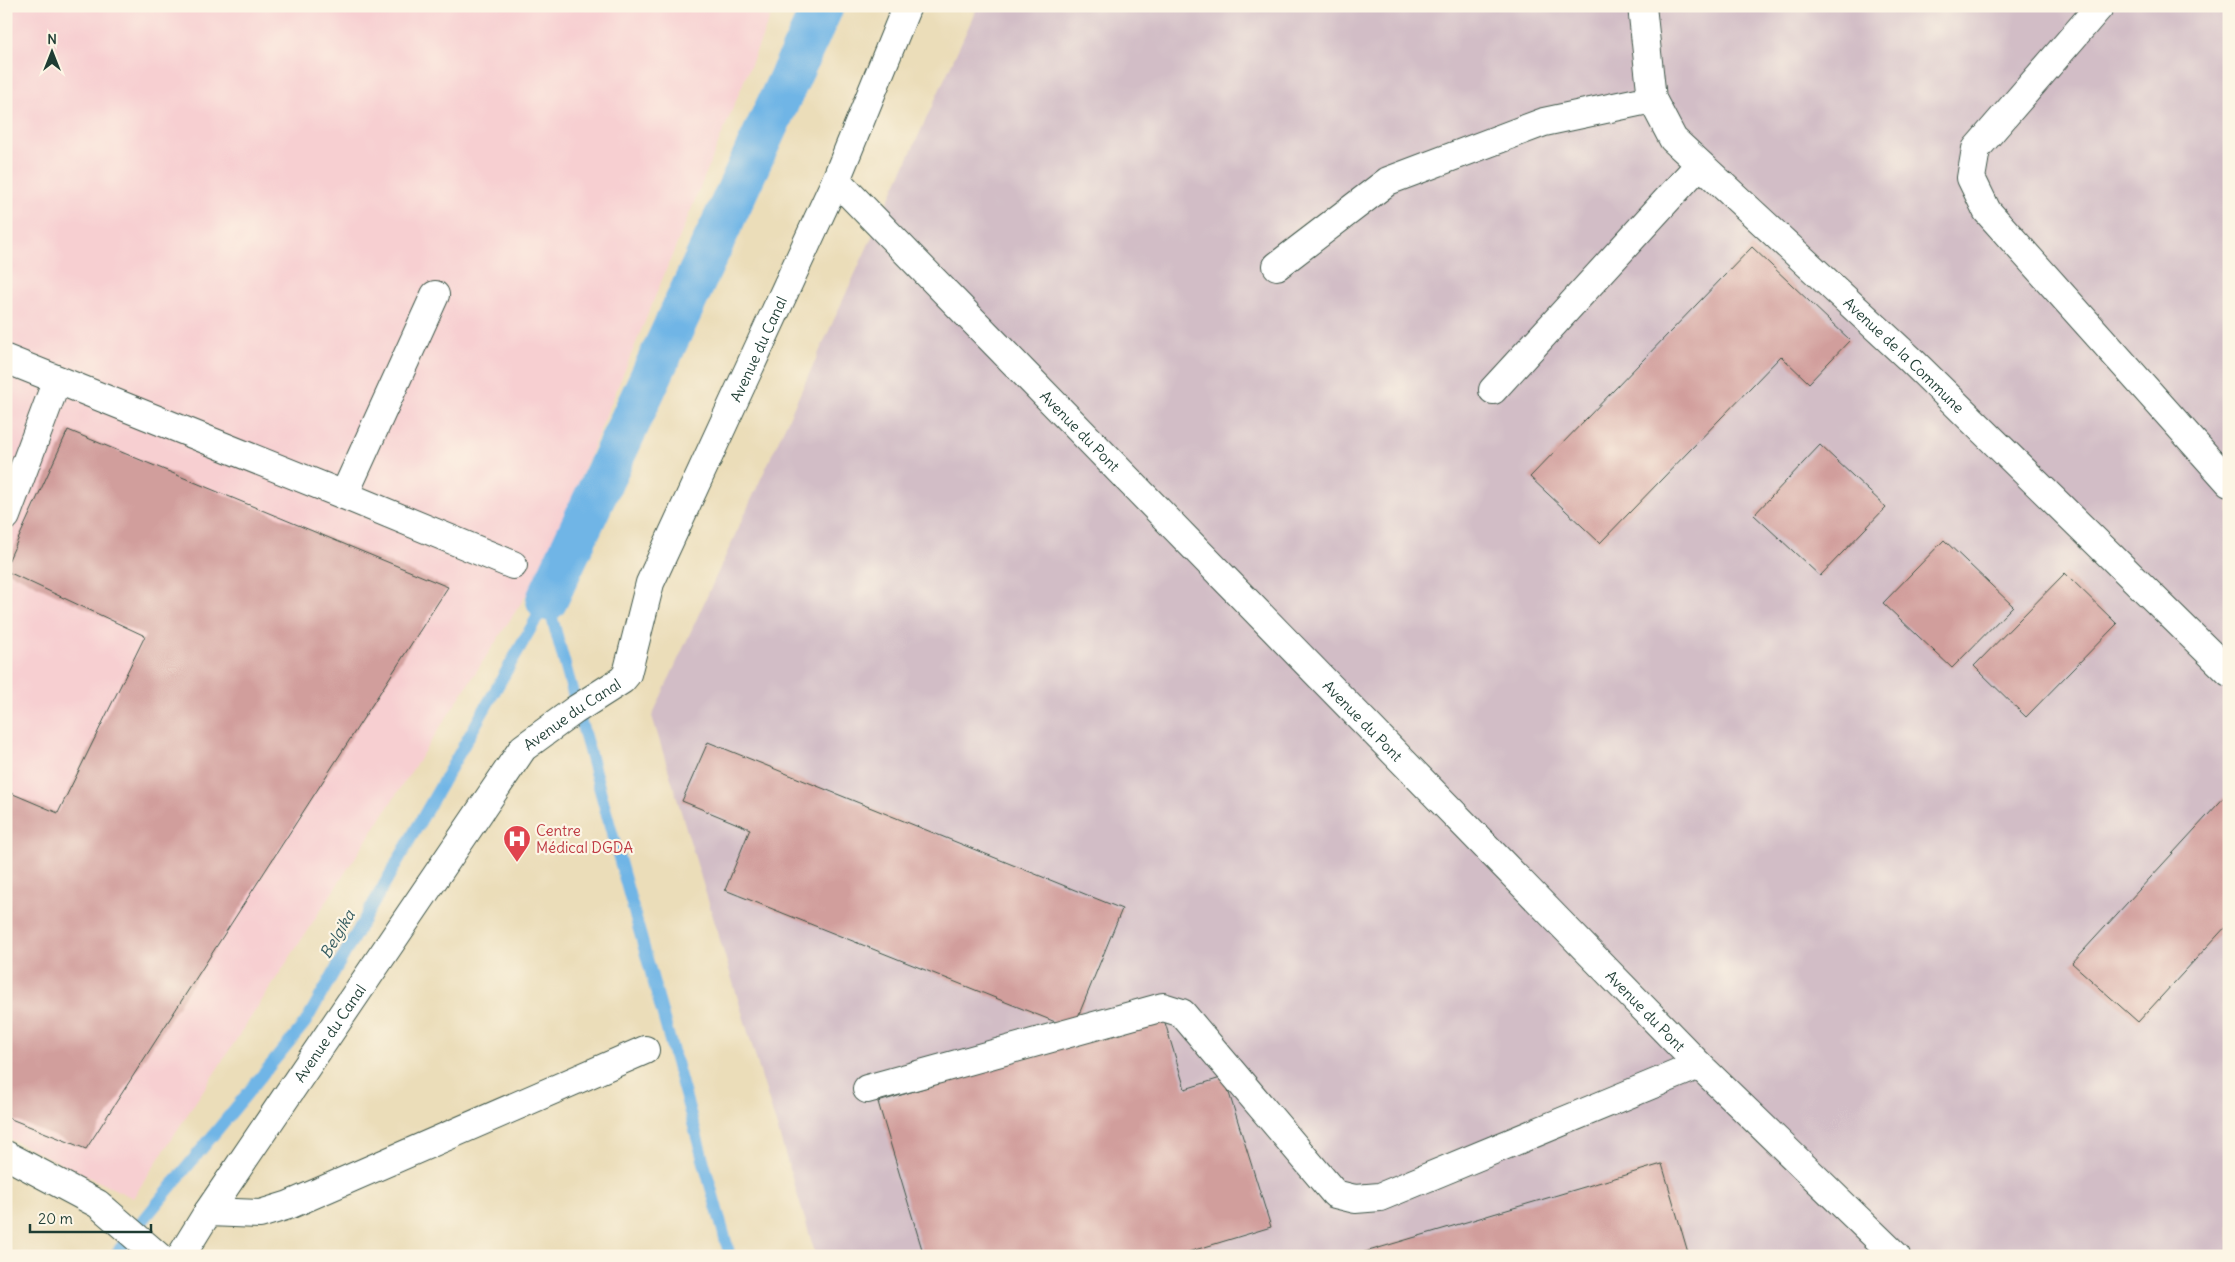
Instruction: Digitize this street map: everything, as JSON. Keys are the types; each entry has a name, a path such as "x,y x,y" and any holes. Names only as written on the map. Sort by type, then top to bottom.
{"street":[{"name":"Avenue du Canal","path":"180,1256 522,748 575,710 622,680 627,674 650,584 836,180 907,6"},
{"name":"Avenue de la Commune","path":"1642,6 1652,99 1673,139 1910,359 2229,672"},
{"path":"2100,6 1976,149 1971,178 1987,211 2229,482"},
{"path":"1277,266 1388,181 1544,122 1652,99"},
{"path":"1493,390 1699,165"},
{"name":"Avenue du Pont","path":"836,180 1699,1065 1896,1256"},
{"path":"344,495 435,295"},
{"path":"6,359 344,495 513,566"},
{"path":"6,516 57,380"},
{"path":"867,1089 1163,1008 1182,1013 1335,1194 1355,1199 1380,1197 1699,1065"},
{"path":"208,1212 260,1214 289,1205 644,1050"},
{"path":"6,1155 98,1204 155,1254"}],"shaded area":[{"path":"6,6 775,6 542,571 133,1198 6,1137"},
{"path":"978,6 2229,6 2229,1256 816,1256 652,716"}],"building":[{"path":"1752,247 1850,340 1809,383 1781,356 1600,543 1530,477"},
{"path":"68,430 448,587 86,1149 6,1117 6,791 58,813 145,636 6,571 6,566"},
{"path":"1820,445 1886,507 1820,576 1754,515"},
{"path":"1944,540 2013,606 1952,668 1883,603"},
{"path":"2065,573 2117,624 2026,717 1974,666"},
{"path":"708,742 1122,909 1073,1029 725,890 750,829 682,801"},
{"path":"2229,792 2229,923 2138,1022 2072,963"},
{"path":"1163,1016 1185,1089 1224,1077 1271,1227 1175,1256 924,1256 878,1102"},
{"path":"1662,1164 1689,1256 1355,1256 1355,1255"}],"waterway":[{"path":"547,600 823,6"},
{"path":"547,600 730,1256"},
{"name":"Belgika","path":"114,1256 305,1023 547,600"}],"place":[{"name":"Centre Médical DGDA","path":"517,863"}]}
